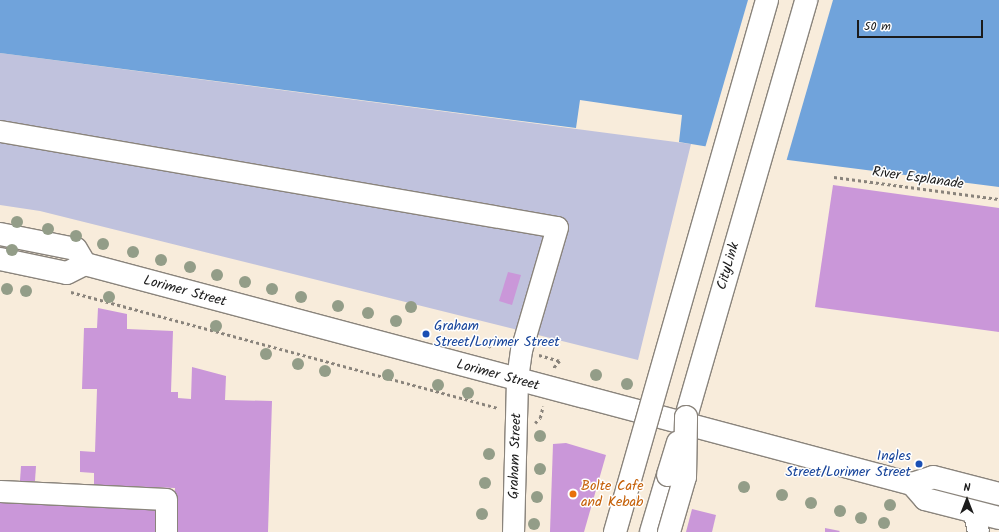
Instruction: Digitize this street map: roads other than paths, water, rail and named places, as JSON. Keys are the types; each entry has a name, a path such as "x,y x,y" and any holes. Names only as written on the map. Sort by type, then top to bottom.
{"main road":[{"path":"615,532 767,0"},
{"name":"CityLink","path":"651,532 686,417 806,0"},
{"path":"0,234 76,249 85,264 67,273 0,259"},
{"name":"Lorimer Street","path":"85,264 912,484"},
{"path":"669,532 685,477 686,417"},
{"path":"999,494 933,477 912,484 925,499 976,522 999,518"}],"street":[{"name":"Graham Street","path":"0,131 557,227 521,350 517,380 513,532"},
{"path":"0,492 166,499 166,532"}],"water":[{"path":"0,0 999,0 999,187 788,160 679,142 682,115 580,100 576,128 0,53"}],"place":[{"name":"Graham Street/Lorimer Street","path":"426,334"},
{"name":"Ingles Street/Lorimer Street","path":"919,464"},
{"name":"Bolte Cafe and Kebab","path":"573,494"}]}
